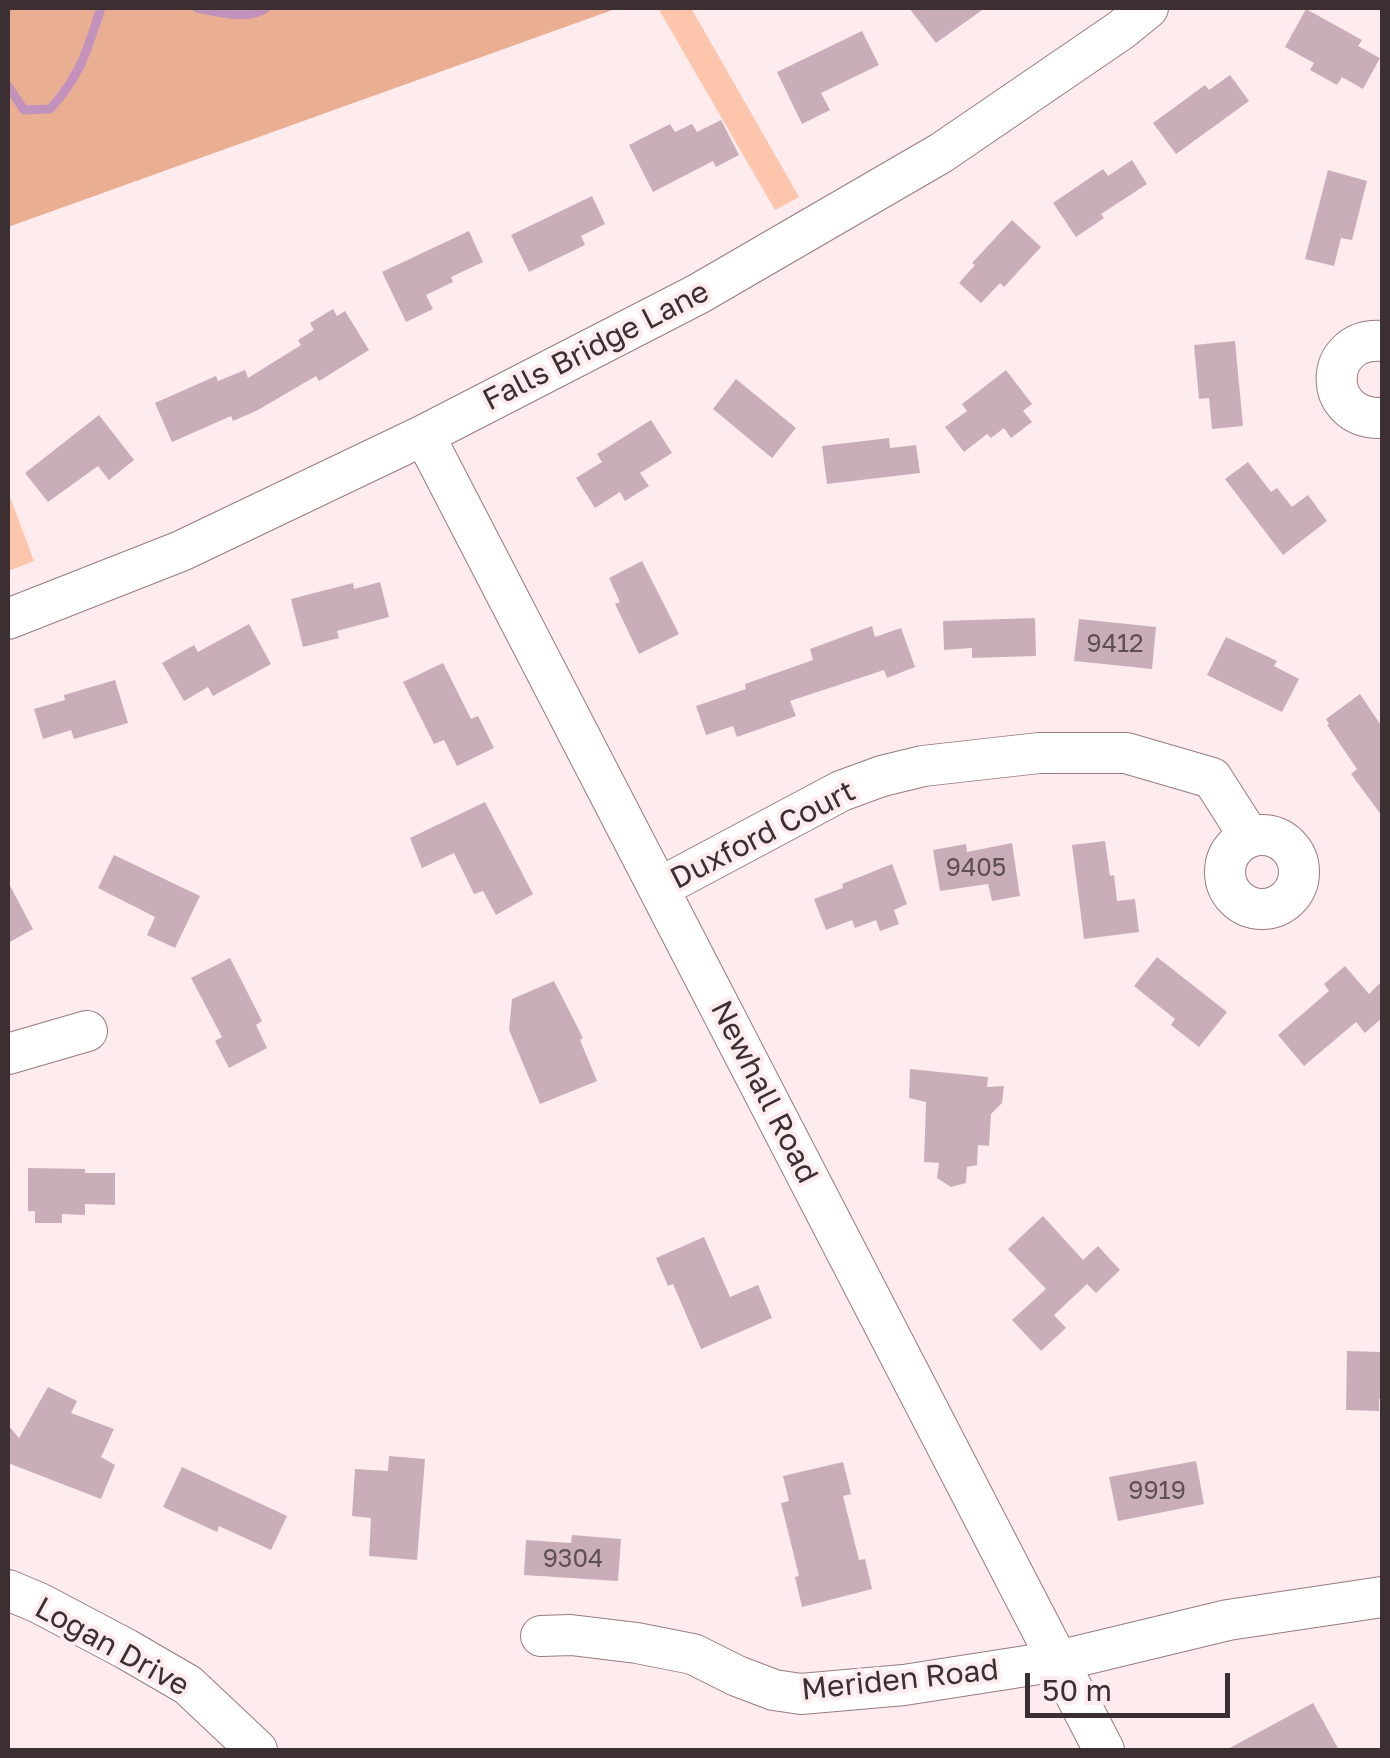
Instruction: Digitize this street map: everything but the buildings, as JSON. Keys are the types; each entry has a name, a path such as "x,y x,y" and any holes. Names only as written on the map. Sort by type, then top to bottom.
{"street":[{"name":"Falls Bridge Lane","path":"8,619 181,551 424,434 698,294 926,162 1148,8"},
{"path":"1382,342 1357,345 1347,352 1336,374 1340,398 1348,408 1358,415 1382,418"},
{"name":"Newhall Road","path":"424,434 1104,1750"},
{"name":"Duxford Court","path":"658,888 840,791 882,776 923,766 1038,754 1126,753 1212,778 1249,836"},
{"path":"8,1054 87,1031"},
{"name":"Logan Drive","path":"8,1590 126,1649 188,1686 257,1750"},
{"name":"Meriden Road","path":"541,1636 570,1634 693,1654 774,1690 801,1694 904,1685 1058,1662 1228,1620 1382,1598"}],"shaded area":[{"path":"8,8 618,8 8,227"},
{"path":"658,8 691,8 799,197 775,210"},
{"path":"8,492 34,561 8,571"}],"waterway":[{"path":"8,86 24,110 50,109 76,73 101,8"},
{"path":"197,8 242,15 266,8"}]}
